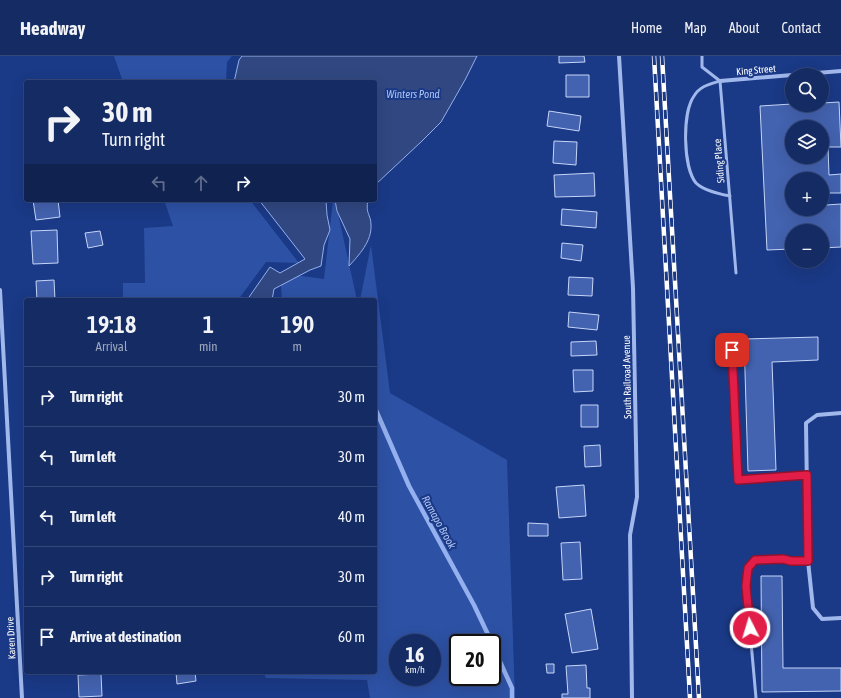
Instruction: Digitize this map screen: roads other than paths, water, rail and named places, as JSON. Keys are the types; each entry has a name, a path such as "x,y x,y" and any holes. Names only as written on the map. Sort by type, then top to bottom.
{"street":[{"name":"South Railroad Avenue","path":"619,56 633,296 637,497 630,535 632,698"},
{"name":"King Street","path":"720,81 841,71"},
{"name":"Karen Drive","path":"0,290 2,354 22,698"},
{"path":"841,412 817,415 806,423 808,561 813,608 822,619 841,618"}],"lane":[{"path":"702,56 702,67 720,81"},
{"path":"720,81 705,85 694,94 690,102 686,122 688,154 691,174 697,184 708,190 730,196"},
{"name":"Siding Place","path":"720,81 736,273"},
{"path":"732,350 738,480 807,475"},
{"path":"756,698 746,586 748,568 755,560 783,559 791,561 808,561"}],"water":[{"name":"Winters Pond","path":"242,56 477,56 441,122 377,183 377,80 234,80 239,60"},
{"path":"261,202 326,202 330,230 324,245 321,266 310,270 274,289 272,298 248,298 270,267 280,273 305,259"},
{"path":"335,202 368,202 367,208 370,218 371,231 364,247 349,266 350,239 337,211"}],"waterway":[{"name":"Ramapo Brook","path":"377,413 409,486 474,605 488,634"},
{"name":"Ramapo Brook","path":"501,664 512,688 512,698"}],"railway":[{"path":"654,56 690,698"},
{"path":"662,56 699,698"}]}
